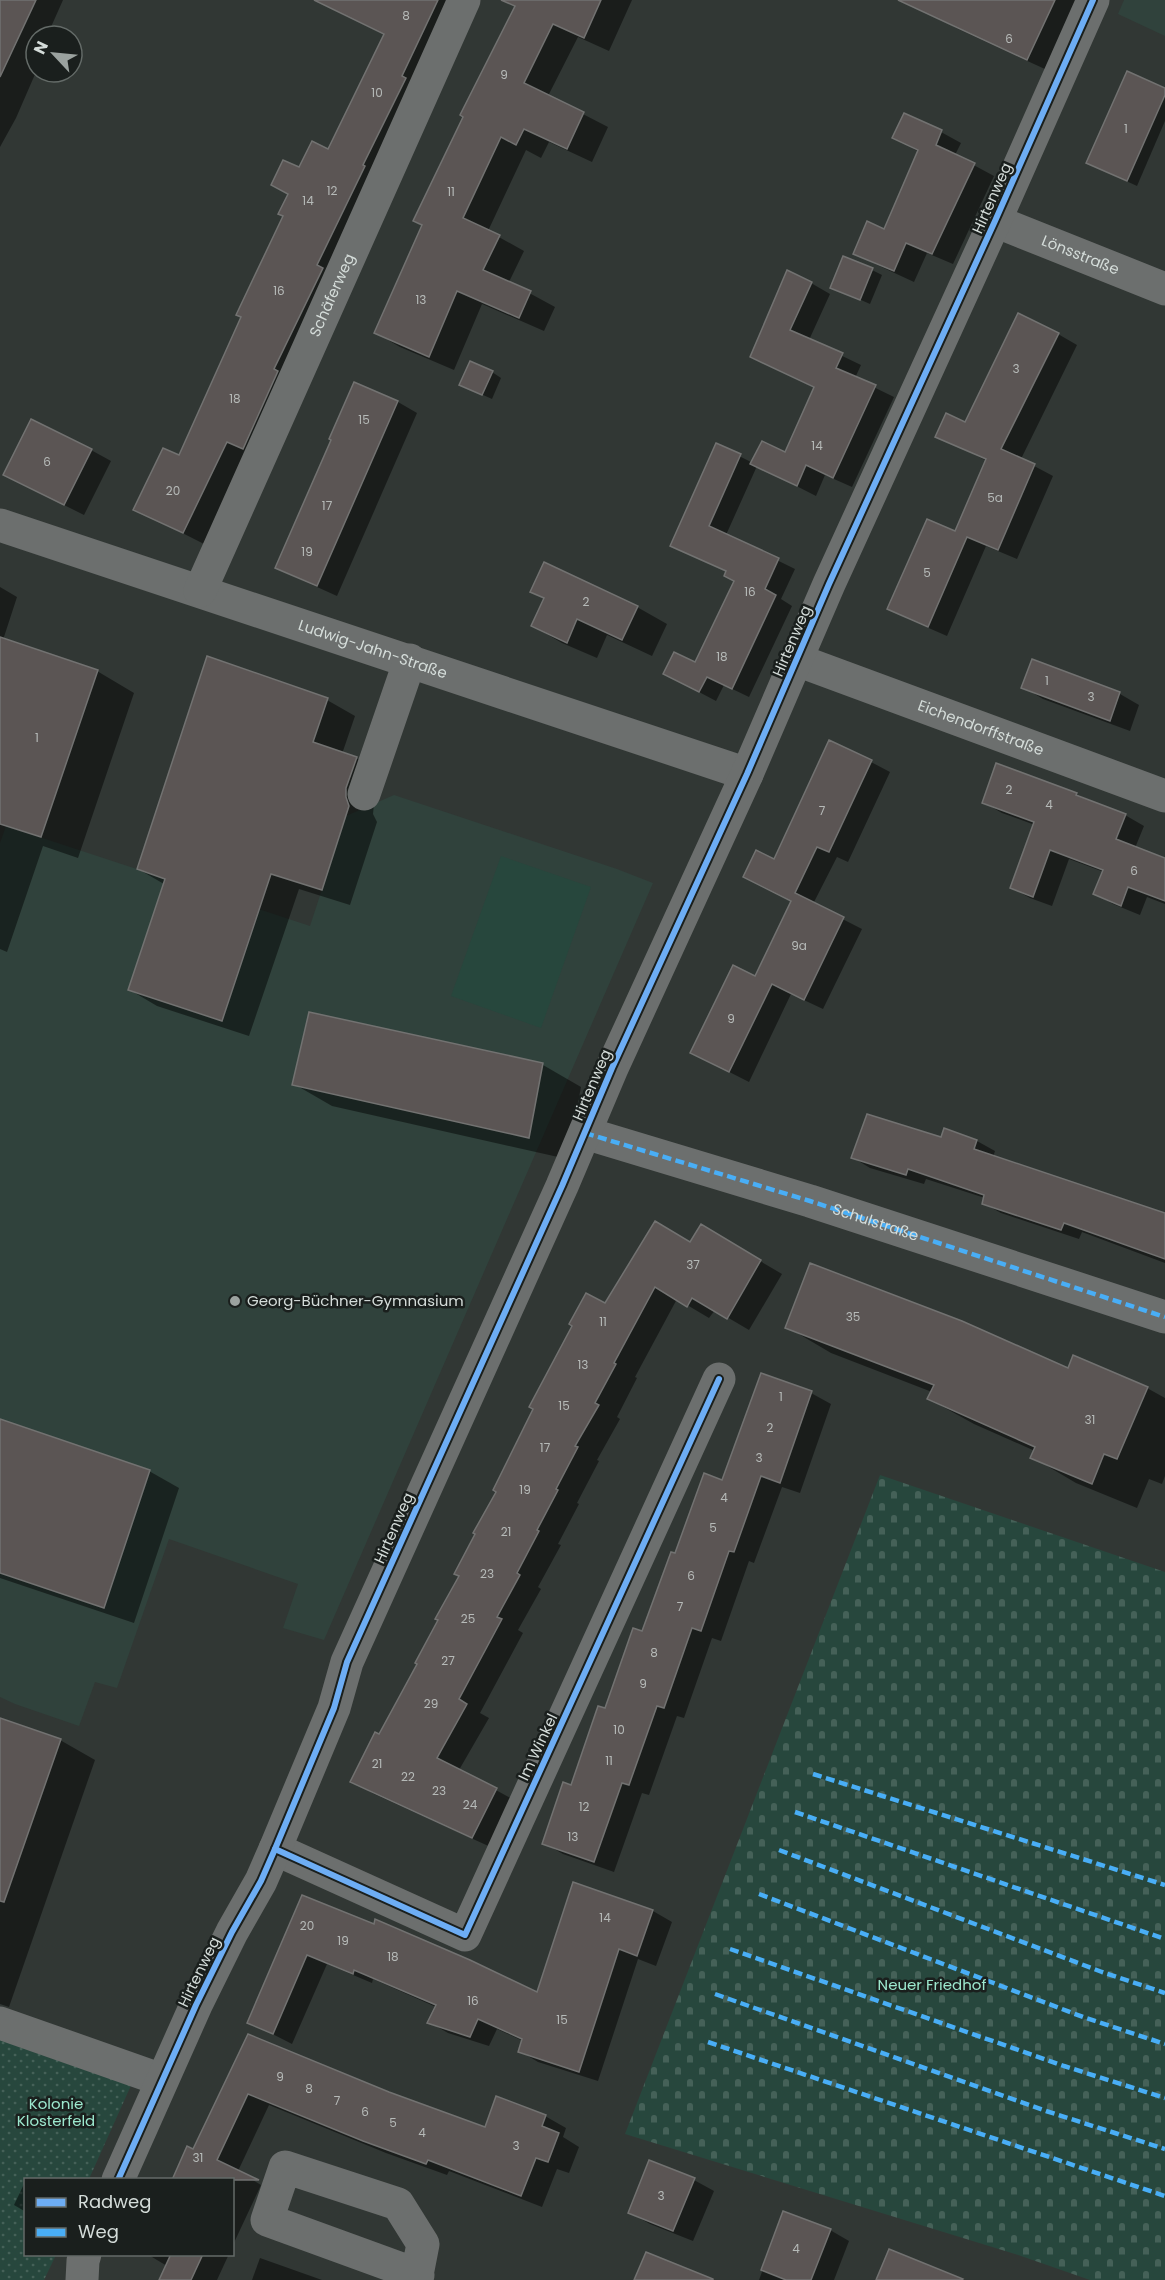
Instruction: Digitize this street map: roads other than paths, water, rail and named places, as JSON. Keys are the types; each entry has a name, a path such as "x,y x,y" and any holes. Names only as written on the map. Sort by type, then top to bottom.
{"street":[{"name":"Schäferweg","path":"200,591 464,0"},
{"name":"Hirtenweg","path":"119,2178 196,2005 232,1932 261,1881 334,1708 347,1662 1093,0"},
{"name":"Lönsstraße","path":"995,221 1165,289"},
{"name":"Ludwig-Jahn-Straße","path":"0,525 747,774"},
{"path":"364,794 410,660"},
{"name":"Eichendorffstraße","path":"797,660 1165,796"},
{"name":"Schulstraße","path":"585,1133 810,1201 1165,1317"},
{"name":"Im Winkel","path":"275,1849 465,1935 719,1379"},
{"path":"0,2023 162,2080"}],"place":[{"name":"Georg-Büchner-Gymnasium","path":"235,1301"}],"park label":[{"name":"Neuer Friedhof","path":"932,1985"},
{"name":"Kolonie Klosterfeld","path":"56,2112"}]}
